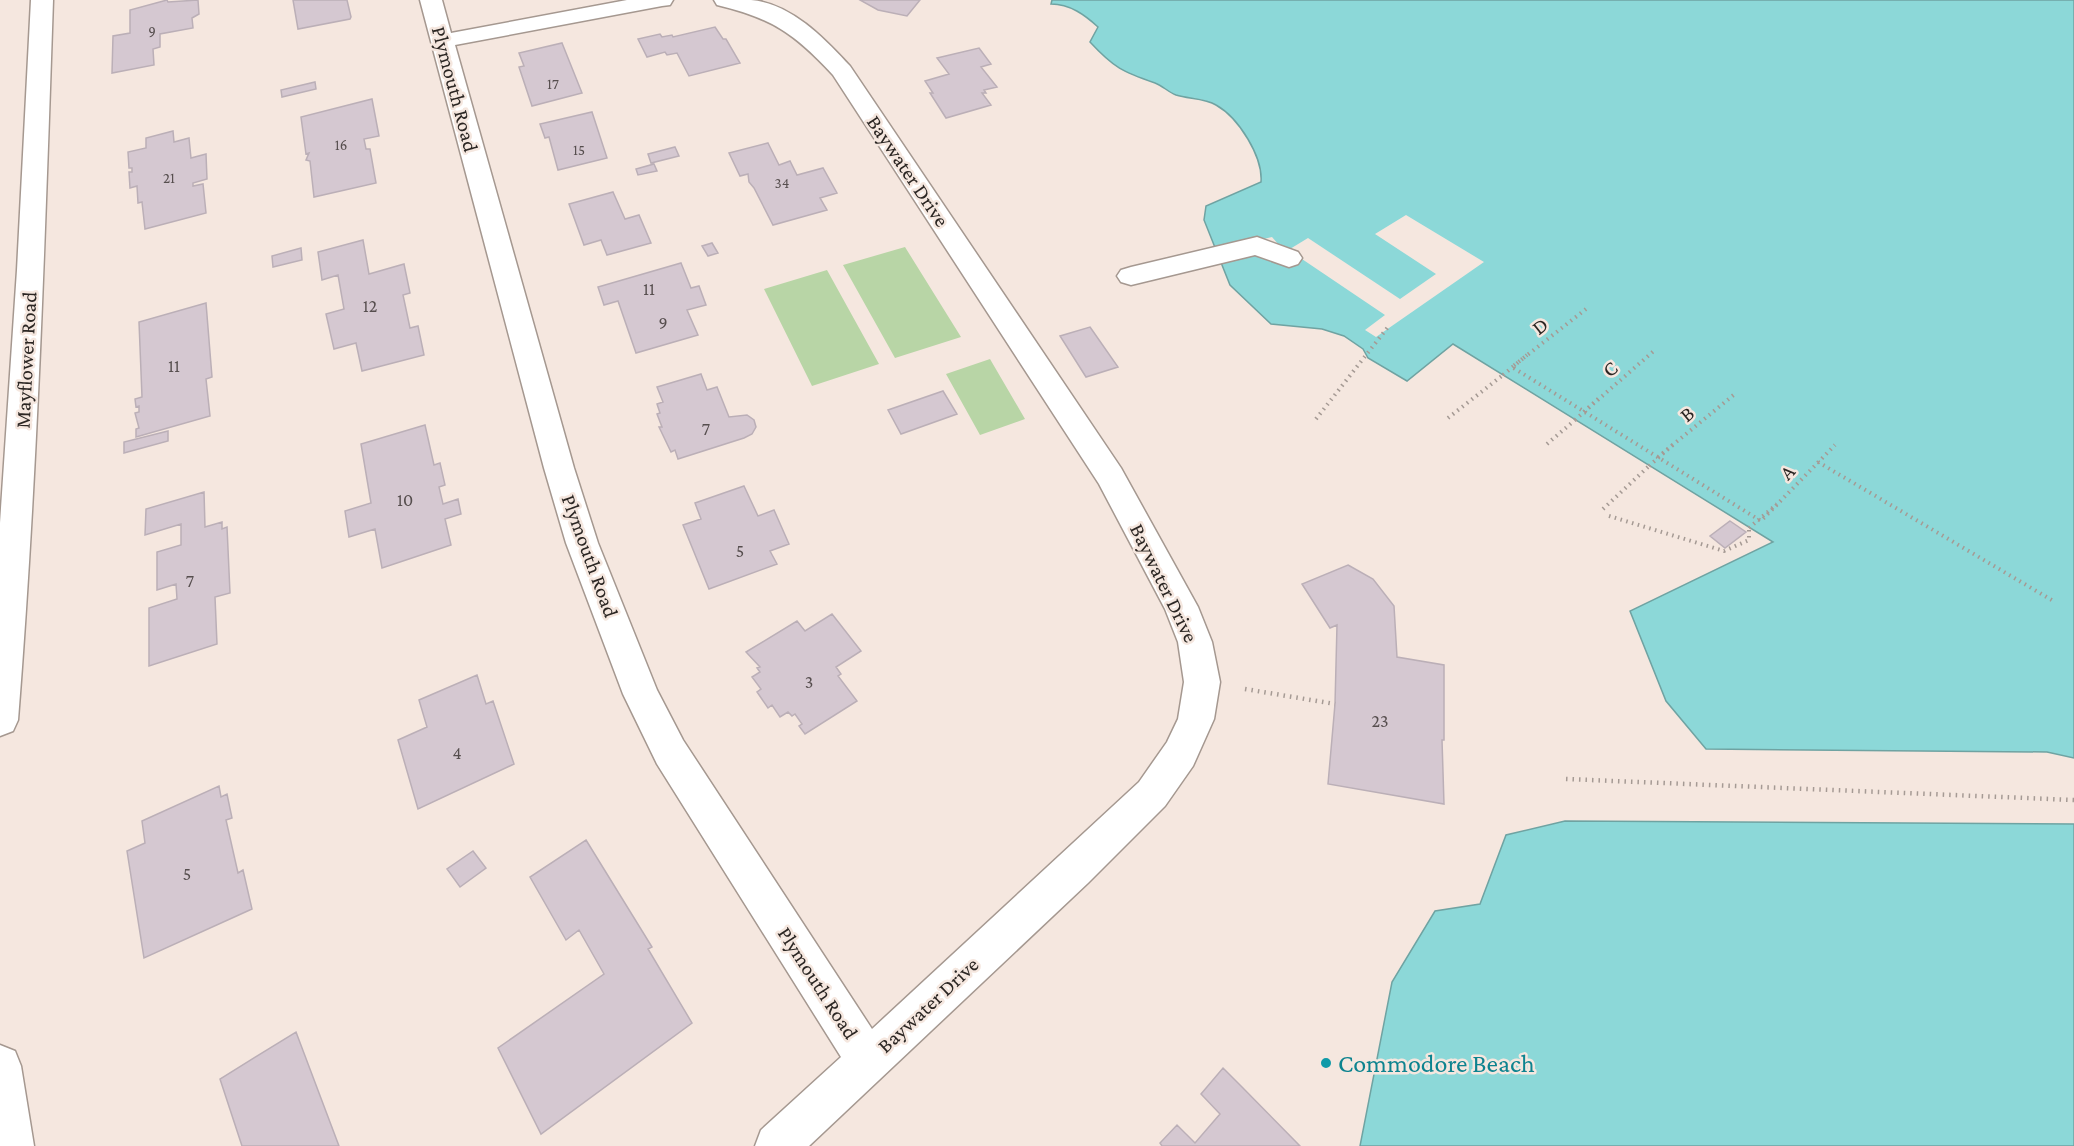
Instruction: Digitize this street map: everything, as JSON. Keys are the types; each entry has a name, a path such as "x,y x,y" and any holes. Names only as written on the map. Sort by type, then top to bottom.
{"street":[{"name":"Mayflower Road","path":"0,720 11,602 29,313 42,0"},
{"name":"Plymouth Road","path":"431,0 559,468 582,543 641,694 670,752 868,1061"},
{"path":"442,41 662,0"},
{"name":"Baywater Drive","path":"725,0 745,3 772,13 814,40 842,71 1110,476 1180,607 1195,642 1202,682 1196,719 1180,754 1152,794 1074,870 777,1146"},
{"path":"1131,276 1257,246 1289,258"},
{"path":"0,1066 12,1146"}],"path":[{"name":"D","path":"1512,367 1586,309"},
{"path":"1316,419 1388,327"},
{"name":"C","path":"1584,412 1656,349"},
{"path":"1448,418 1527,355"},
{"path":"1512,367 1761,521"},
{"name":"B","path":"1658,457 1736,393"},
{"path":"1547,444 1599,398"},
{"path":"1602,509 1675,443"},
{"name":"A","path":"1761,521 1835,445"},
{"path":"1818,462 2055,602"},
{"path":"1609,516 1724,551 1749,540 1749,528 1777,504"},
{"path":"1202,682 1335,704"},
{"path":"1566,779 2074,800"}],"green space":[{"path":"905,247 961,337 895,358 843,265"},
{"path":"827,270 879,364 812,386 764,289"},
{"path":"990,359 1025,419 980,435 946,374"}],"water":[{"path":"1052,0 2074,0 2074,758 2047,752 1706,749 1666,701 1630,611 1773,542 1453,344 1407,381 1368,358 1363,349 1344,336 1322,329 1271,324 1230,285 1204,220 1206,206 1261,182 1261,172 1254,150 1241,128 1225,111 1212,103 1176,95 1113,63 1090,42 1098,27 1077,11 1058,4 1051,4"},
{"path":"1565,821 2074,824 2074,1146 1360,1146 1392,982 1435,911 1480,904 1506,835"}],"pier":[{"path":"1406,215 1484,262 1376,337 1365,330 1385,315 1299,257 1212,251 1272,237 1285,252 1308,238 1400,299 1436,274 1375,234"}],"building":[{"path":"167,0 168,2 198,0 199,14 192,18 193,28 160,34 160,47 153,49 154,65 112,73 113,36 130,33 130,10"},
{"path":"293,0 347,0 351,17 298,29"},
{"path":"860,0 920,0 907,16 878,10"},
{"path":"715,27 723,39 726,39 740,63 689,76 677,53 667,55 665,52 647,57 638,39 660,34 662,37 672,35 673,37"},
{"path":"562,43 582,93 532,106 519,67 524,66 519,53"},
{"path":"979,48 991,64 981,67 997,87 984,90 986,93 982,93 991,105 946,118 925,81 949,74 937,58"},
{"path":"315,82 316,89 282,97 281,90"},
{"path":"372,99 379,136 364,139 366,149 370,149 376,183 314,197 310,161 306,160 309,153 306,154 301,117"},
{"path":"592,112 607,158 558,170 549,137 545,138 540,124"},
{"path":"173,131 174,142 189,138 191,158 206,154 207,179 193,183 193,186 203,184 206,213 145,229 142,202 138,203 137,186 130,188 129,172 132,172 132,168 129,168 128,152 146,148 146,138"},
{"path":"768,143 779,165 790,161 797,175 823,168 837,193 820,198 827,210 773,225 749,182 748,174 740,176 729,153"},
{"path":"675,147 679,156 651,163 648,154"},
{"path":"654,164 657,171 638,175 636,169"},
{"path":"613,192 625,219 639,215 651,243 607,255 601,240 584,245 569,204"},
{"path":"363,240 369,274 404,264 410,293 403,295 410,328 418,326 424,355 362,371 356,343 334,349 326,314 344,309 338,275 322,280 318,252"},
{"path":"712,243 718,253 708,256 702,246"},
{"path":"301,248 302,260 273,267 272,256"},
{"path":"681,263 691,288 699,286 706,305 687,310 698,335 636,353 618,301 604,305 598,287"},
{"path":"206,303 212,377 206,379 210,416 136,437 136,429 139,428 135,413 139,412 139,406 136,407 135,399 142,397 139,322"},
{"path":"1090,327 1118,367 1086,377 1060,336"},
{"path":"701,374 707,390 717,387 729,417 747,415 754,420 756,427 752,434 744,438 678,459 675,450 671,452 659,427 662,427 657,414 660,413 657,404 663,402 657,387"},
{"path":"943,391 957,414 901,434 888,410"},
{"path":"425,425 434,465 440,463 445,485 439,487 443,504 458,499 461,514 445,519 451,545 382,568 375,529 349,537 345,511 371,503 361,444"},
{"path":"168,431 168,441 124,453 124,442"},
{"path":"744,486 758,516 774,510 789,544 770,551 777,564 709,589 683,525 701,519 695,503"},
{"path":"204,492 205,527 222,522 222,529 227,527 230,593 215,597 217,644 149,666 149,608 177,599 176,584 157,590 157,552 181,545 181,524 145,535 146,509"},
{"path":"1730,521 1746,532 1725,548 1710,536"},
{"path":"1348,565 1373,579 1394,606 1397,657 1444,665 1444,740 1442,740 1444,804 1328,784 1335,704 1337,625 1330,628 1302,584"},
{"path":"832,614 861,651 836,667 841,674 838,676 857,701 805,734 795,714 792,716 788,712 780,717 772,705 768,708 757,692 761,689 752,677 760,672 757,668 760,667 746,652 797,621 805,631"},
{"path":"477,675 486,704 493,701 514,764 418,809 398,740 427,727 419,700"},
{"path":"219,786 221,797 227,794 232,818 226,820 238,873 243,870 252,909 144,958 127,851 145,843 142,821"},
{"path":"586,840 652,947 648,949 692,1023 541,1134 498,1048 604,974 579,930 566,940 530,877"},
{"path":"473,851 486,868 460,887 447,869"},
{"path":"296,1032 339,1146 242,1146 220,1079"},
{"path":"1223,1068 1300,1146 1162,1146 1160,1143 1177,1125 1195,1143 1220,1114 1201,1094"}],"place":[{"name":"Commodore Beach","path":"1326,1063"}]}
